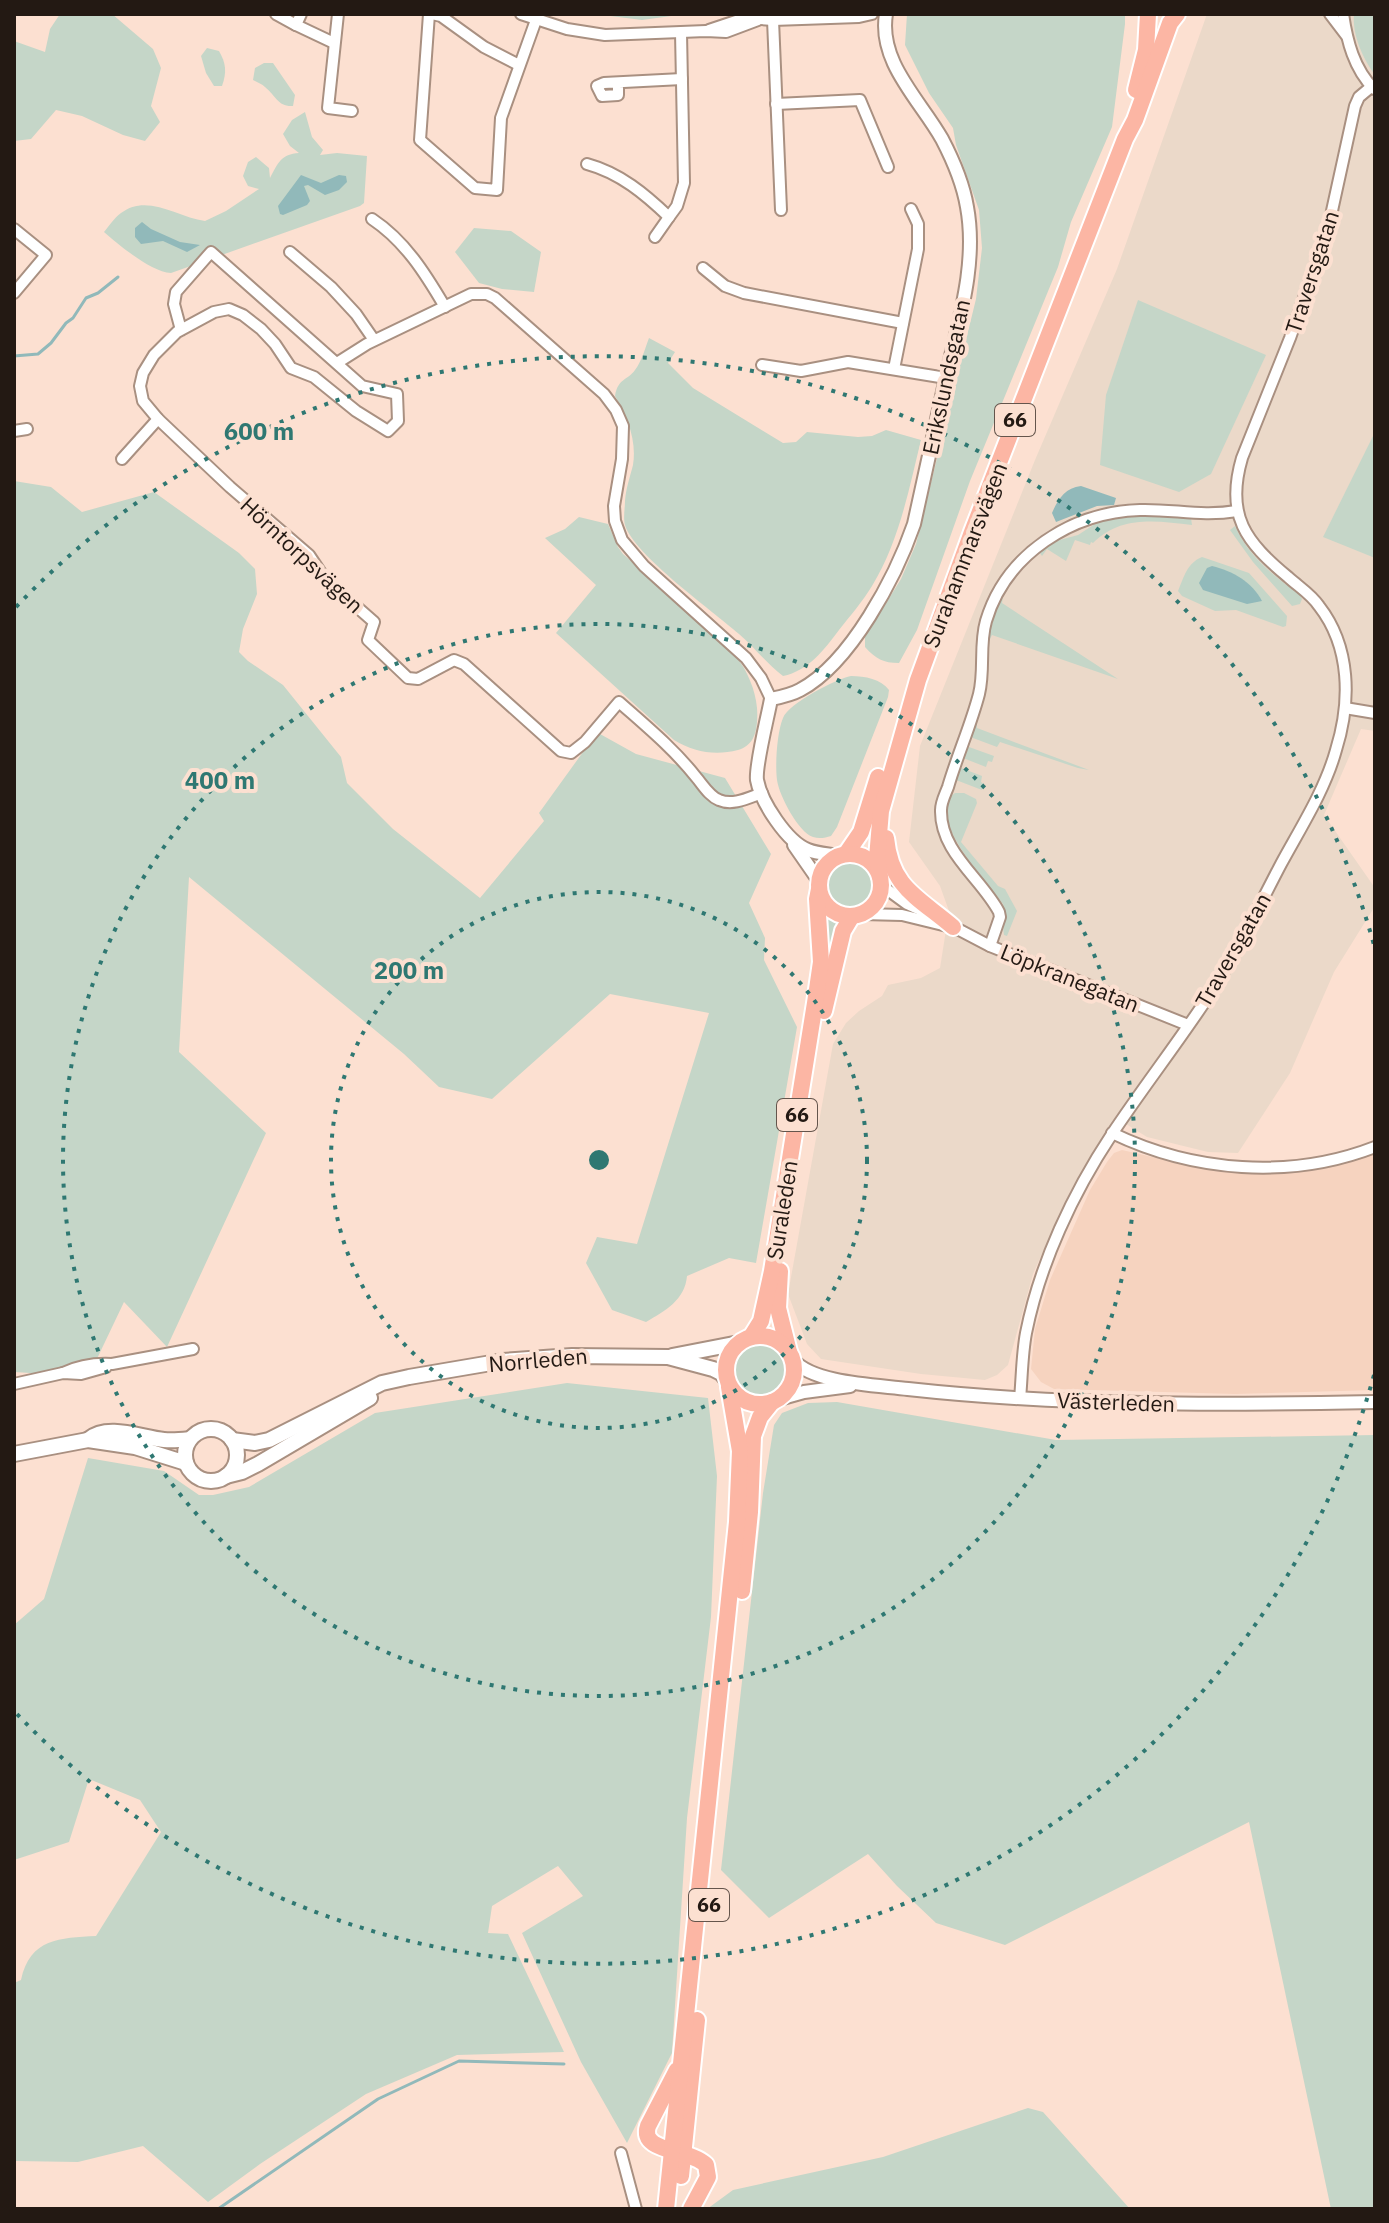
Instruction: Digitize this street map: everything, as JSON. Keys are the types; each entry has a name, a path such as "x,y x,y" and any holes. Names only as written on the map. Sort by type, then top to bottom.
{"main road":[{"name":"Surahammarsvägen","path":"1125,139 1146,50 1148,14"},
{"name":"Surahammarsvägen","path":"880,881 877,858 881,811 911,703 972,532 1135,120 1170,23 1177,14"},
{"name":"Surahammarsvägen","path":"843,855 861,832 885,756 911,703"},
{"path":"911,703 891,787 886,828 888,857 900,882 953,927"},
{"path":"843,855 868,860 876,868 880,881"},
{"name":"66","path":"819,885 826,865 843,855"},
{"name":"66","path":"857,915 874,905 879,897 880,881"},
{"path":"819,885 824,902 834,912 857,915"},
{"name":"Suraleden","path":"745,1340 761,1321 772,1271 821,962 817,909 819,885"},
{"name":"Suraleden","path":"791,1356 778,1308 780,1273 825,1006 843,931 857,915"},
{"path":"745,1340 764,1336 776,1339 791,1356"},
{"name":"66","path":"677,2209 682,2057 740,1485 738,1436 727,1361 731,1351 745,1340"},
{"name":"Norrleden","path":"232,1440 255,1443 269,1440 382,1383 409,1377 517,1360 572,1356 668,1357 745,1340"},
{"name":"66","path":"666,2209 678,2151 748,1535 753,1436 760,1417 792,1382 794,1370 791,1356"},
{"name":"Norrleden","path":"668,1357 713,1369 721,1373 728,1383"},
{"name":"Norrleden","path":"226,1476 258,1464 409,1377"},
{"path":"728,1383 737,1396 748,1402 759,1405 776,1401"},
{"path":"208,1429 224,1432 232,1440 236,1460 226,1476 215,1481 203,1480 192,1474 186,1463 185,1450 198,1432 208,1429"},
{"path":"88,1440 95,1434 106,1433 163,1440 190,1439"},
{"path":"14,1454 88,1440 135,1447 186,1463"},
{"name":"66","path":"682,2057 646,2132 651,2143 702,2160 708,2172 706,2181 691,2209"}],"street":[{"path":"276,14 298,19 334,43"},
{"path":"338,14 328,108 352,111"},
{"path":"519,65 484,47 441,16 431,14 420,140 475,188 497,190 501,118 536,20"},
{"path":"521,14 567,29 605,35 726,32 758,20 872,14"},
{"name":"Erikslundsgatan","path":"771,699 802,689 828,669 841,656 887,586 914,524 968,273 968,211 955,166 887,48 886,14"},
{"name":"Traversgatan","path":"1330,14 1347,37"},
{"name":"Traversgatan","path":"1020,1399 1026,1332 1047,1262 1077,1195 1112,1133 1188,1025 1233,954 1321,789 1337,747 1345,708 1346,673 1339,642 1329,620 1312,597 1260,553 1245,531 1237,511 1237,474 1328,229 1355,106 1359,97 1373,89 1354,60 1343,14"},
{"path":"859,17 885,29"},
{"path":"773,20 781,210"},
{"path":"655,237 677,206 684,183 681,33"},
{"path":"618,83 682,79"},
{"path":"776,104 860,100 888,167"},
{"path":"587,164 626,181 669,217"},
{"path":"894,369 919,236 918,224 911,209"},
{"path":"372,219 408,250 445,307"},
{"path":"14,229 46,255 14,293"},
{"name":"Hörntorpsvägen","path":"181,330 174,304 176,292 211,252 362,386 397,394 398,421 388,431 356,411 314,377 291,368 267,335 237,311 222,309 181,330 154,355 143,373 140,386 143,401 158,419 309,555 325,579 374,622 368,640 408,678 418,679 454,660 464,664 561,751 571,753 585,742 619,702 682,759 709,794 719,800 735,802 762,793"},
{"path":"290,252 331,287 356,314 374,340"},
{"path":"703,268 725,286 744,293 903,323"},
{"path":"337,363 374,340 471,294 487,294 604,394 623,426 622,459 614,506 615,521 622,540 644,566 746,658 761,678 771,699 756,778 779,825 799,846 809,851 843,855"},
{"path":"762,365 801,371 848,362 946,378"},
{"path":"122,459 158,419"},
{"path":"14,431 27,429"},
{"path":"990,946 999,912 948,842 940,819 979,692 986,620 1006,579 1037,546 1090,518 1140,510 1209,515 1237,511"},
{"path":"1345,708 1375,713"},
{"path":"788,835 819,885"},
{"name":"Löpkranegatan","path":"880,881 907,904 990,946 1188,1025"},
{"name":"Löpkranegatan","path":"857,915 902,915 953,927"},
{"path":"1112,1133 1179,1158 1250,1167 1311,1164 1375,1147"},
{"path":"14,1384 63,1373 93,1372 112,1364 193,1349"},
{"name":"Västerleden","path":"791,1356 801,1368 813,1374 859,1384 1020,1399 1189,1405 1375,1402"},
{"path":"14,1377 35,1378"},
{"name":"Västerleden","path":"776,1401 804,1392 859,1384"},
{"path":"621,2153 636,2209"}],"shaded area":[{"path":"1207,14 1375,14 1375,731 1361,729 1324,815 1375,888 1375,906 1334,972 1290,1073 1238,1153 1208,1152 1147,1137 1118,1119 1070,1192 1033,1274 1008,1365 997,1375 985,1380 821,1359 807,1344 788,1294 833,1044 846,1023 882,996 888,985 921,978 940,968 949,911 940,886 909,842 920,746 1035,460 1117,269"},
{"path":"1122,1150 1174,1162 1250,1173 1339,1165 1375,1154 1375,1390 1235,1394 1054,1389 1041,1382 1031,1369 1035,1329 1050,1280 1090,1190 1114,1153"}],"green space":[{"path":"60,14 112,14 153,49 161,68 151,106 160,122 145,141 123,135 82,116 56,110 31,139 14,141 14,41 45,52 50,29"},
{"path":"595,14 686,14 642,20"},
{"path":"907,14 1125,14 1125,24 1112,127 1071,222 1058,267 970,481 917,630 899,663 884,661 873,655 865,647 865,637 901,579 916,544 976,299 982,248 979,210 953,128 929,93 905,45"},
{"path":"1354,14 1375,14 1375,75 1359,46"},
{"path":"207,48 219,51 223,60 225,72 222,86 214,86 206,73 201,56"},
{"path":"264,63 273,63 295,95 293,106 280,103 264,86 253,80 255,68"},
{"path":"305,112 312,137 323,150 320,155 367,156 364,203 360,206 171,273 145,263 104,232 121,213 141,205 205,221 226,211 259,189 248,186 243,176 248,162 256,157 269,168 270,178 284,157 299,153 283,134 292,120"},
{"path":"474,228 511,231 541,252 534,292 479,283 455,252"},
{"path":"1138,300 1266,355 1211,474 1179,492 1100,465 1106,395"},
{"path":"649,338 675,352 668,363 693,388 783,443 796,442 807,432 858,437 872,436 886,430 921,440 902,515 881,569 865,597 827,645 800,670 783,676 739,634 658,567 631,537 625,525 634,446 627,420 615,396 621,383 637,366"},
{"path":"1375,432 1375,558 1323,537"},
{"path":"14,481 51,487 82,512 154,492 239,553 255,569 257,594 243,629 239,652 283,685 341,757 347,783 393,829 480,898 544,821 539,813 583,752 600,734 636,754 725,778 771,854 749,903 765,938 764,960 797,1027 756,1263 729,1258 687,1276 678,1298 646,1322 612,1310 586,1263 597,1237 637,1244 709,1013 610,994 492,1099 439,1087 404,1054 189,877 179,1052 266,1133 167,1347 124,1302 94,1365 47,1374 14,1372"},
{"path":"1150,515 1191,518 1192,525 1127,524 1104,534 1090,545 1075,540 1066,561 1047,549 1042,556 1040,553 1041,549 1078,535 1098,522 1117,517"},
{"path":"579,517 608,524 623,554 719,639 740,662 753,687 757,708 756,731 747,746 713,753 674,740 556,633 596,585 545,538 565,529"},
{"path":"1235,526 1271,573 1300,595 1300,604 1292,606 1253,562 1230,530"},
{"path":"1202,557 1249,573 1287,616 1286,626 1236,610 1215,611 1182,596 1178,591 1187,571"},
{"path":"1003,597 1002,603 1118,679 992,635 989,641 988,631"},
{"path":"851,676 882,683 889,690 888,697 837,827 831,836 815,838 796,821 779,787 776,766 779,731 787,712 803,699"},
{"path":"977,722 977,728 1089,770 1000,742 997,747 973,738 971,736"},
{"path":"969,747 994,756 992,762 988,761 986,767 963,758 965,749"},
{"path":"961,768 982,776 982,790 956,780"},
{"path":"955,793 964,793 976,799 977,803 961,842 998,886 1005,889 1017,911 1007,936 1003,927 1003,904 952,833 947,804"},
{"path":"850,862 866,869 873,885 866,901 850,908 834,901 827,885 834,869"},
{"path":"822,910 841,921 828,958"},
{"path":"760,1344 779,1351 786,1370 779,1389 760,1396 741,1389 734,1370 741,1351"},
{"path":"567,1383 708,1398 717,1476 711,1617 687,1818 672,2053 627,2143 581,2062 522,1933 583,1896 558,1866 492,1906 488,1933 508,1934 564,2052 457,2055 366,2094 208,2202 143,2146 78,2162 14,2161 14,1983 21,1980 25,1966 39,1948 59,1940 96,1936 161,1832 140,1800 89,1779 69,1842 14,1860 14,1625 44,1599 88,1458 164,1471 199,1495 213,1495 249,1487 375,1413"},
{"path":"837,1402 1056,1440 1375,1435 1375,2209 1331,2209 1249,1822 1005,1945 936,1923 868,1854 769,1918 721,1870 763,1493 774,1425 782,1413 808,1403"},
{"path":"1028,2108 1043,2112 1130,2209 707,2209 733,2190 883,2157"}],"water":[{"path":"301,175 321,183 339,175 346,176 347,182 339,190 325,195 308,185 304,186 310,201 307,205 280,214 278,206"},
{"path":"142,222 180,242 200,245 187,252 163,241 141,244 135,237 135,228"},
{"path":"1081,486 1116,498 1114,505 1097,506 1056,522 1052,513 1060,499 1066,492"},
{"path":"1212,566 1241,578 1262,601 1247,604 1203,590 1199,583 1207,568"}],"waterway":[{"path":"14,356 38,354 73,318 86,298 98,293 118,277"},
{"path":"218,2209 378,2099 459,2061 564,2064"}]}
